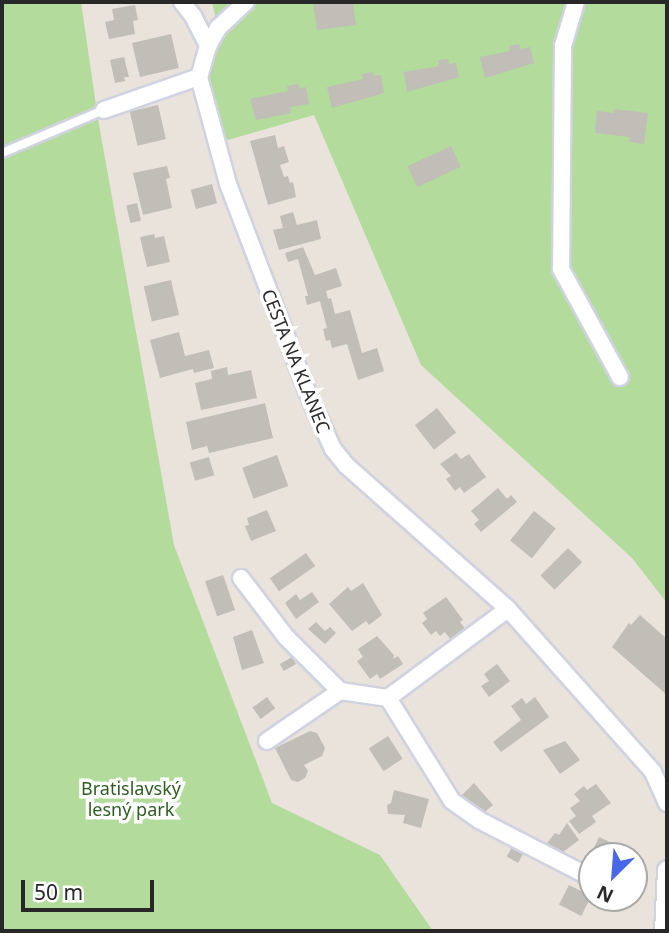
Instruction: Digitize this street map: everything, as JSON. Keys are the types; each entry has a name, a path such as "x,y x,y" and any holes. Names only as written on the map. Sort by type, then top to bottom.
{"street":[{"path":"182,2 193,16 208,46"},
{"path":"104,110 199,77 208,46 218,28 246,2"},
{"path":"576,2 563,46 561,269 620,377"},
{"name":"CESTA NA KLANEC","path":"199,77 228,184 307,391 333,449 347,466 508,609 653,772 667,803"},
{"path":"241,578 286,636 340,691 388,698 508,609"},
{"path":"267,741 340,691"},
{"path":"388,698 452,801 479,820 578,871"},
{"path":"664,931 667,870"}],"lane":[{"path":"2,153 104,110"}],"green space":[{"name":"Bratislavský lesný park","path":"2,2 81,2 98,119 174,545 272,803 380,855 433,931 2,931"},
{"path":"212,2 667,2 667,603 632,558 421,365 314,115 228,140 214,136 203,60 218,28"}],"building":[{"path":"313,2 353,2 356,25 317,30"},
{"path":"135,5 138,20 133,21 135,34 109,39 105,22 114,20 112,9"},
{"path":"171,34 179,68 140,77 132,43"},
{"path":"519,44 520,49 530,47 534,63 485,78 480,57 510,51 509,46"},
{"path":"124,57 129,77 124,77 125,81 115,83 110,60"},
{"path":"448,59 449,64 456,63 459,77 407,92 404,72 439,66 438,60"},
{"path":"373,72 374,76 381,75 384,93 332,108 327,87 363,79 362,74"},
{"path":"298,84 300,89 306,87 309,104 290,107 291,113 256,120 250,99 288,91 287,86"},
{"path":"158,105 166,139 138,146 130,112"},
{"path":"614,109 648,113 644,144 629,142 630,137 595,133 597,111 614,113"},
{"path":"275,135 278,148 284,146 289,162 280,165 284,177 288,176 290,183 293,182 296,197 268,205 250,141"},
{"path":"451,146 461,167 417,187 407,166"},
{"path":"167,166 170,178 166,179 172,208 143,215 133,173"},
{"path":"212,184 217,203 196,209 191,190"},
{"path":"137,203 141,221 130,223 126,205"},
{"path":"293,212 297,225 317,220 321,239 279,250 273,230 283,228 280,216"},
{"path":"154,234 155,238 164,236 170,262 147,267 140,237"},
{"path":"303,247 315,275 336,268 342,286 326,291 328,299 331,298 335,314 350,310 362,353 377,348 384,371 358,380 347,344 332,348 330,340 326,341 323,329 327,328 320,301 307,305 305,296 308,296 298,259 288,262 285,253"},
{"path":"171,280 179,315 152,321 144,286"},
{"path":"179,332 185,356 209,350 214,368 194,373 193,369 160,378 150,340"},
{"path":"227,367 228,375 251,370 257,398 201,410 195,383 212,379 211,371"},
{"path":"265,403 273,438 209,453 207,446 192,450 186,422"},
{"path":"437,408 456,432 434,450 415,425"},
{"path":"456,453 461,459 469,454 486,477 464,493 460,487 455,491 446,479 451,476 440,464"},
{"path":"277,455 288,486 254,499 242,468"},
{"path":"209,457 214,475 195,481 190,463"},
{"path":"498,488 507,499 511,495 517,502 481,532 474,524 479,520 471,511"},
{"path":"267,510 276,531 251,541 245,526 249,525 247,518"},
{"path":"534,511 556,529 532,558 510,541"},
{"path":"568,548 582,562 555,590 540,576"},
{"path":"306,553 315,566 279,591 270,578"},
{"path":"223,575 235,610 217,616 205,581"},
{"path":"363,583 382,615 369,625 366,621 352,631 329,604 348,587 351,591"},
{"path":"312,592 319,602 296,619 285,603 296,594 300,600"},
{"path":"446,597 463,620 460,622 466,630 451,640 445,632 440,636 436,631 431,635 422,623 427,619 423,613"},
{"path":"640,615 667,639 667,695 612,647 629,623 631,625"},
{"path":"316,622 325,631 330,627 336,633 325,644 308,629"},
{"path":"252,630 264,663 242,670 233,637"},
{"path":"377,636 394,655 393,659 398,656 403,664 380,679 377,674 370,679 357,661 363,657 358,649"},
{"path":"292,657 296,664 284,671 280,664"},
{"path":"497,664 510,681 489,697 481,686 489,681 484,674"},
{"path":"267,697 275,708 261,719 252,708"},
{"path":"535,697 549,717 501,752 493,742 521,720 511,706 522,698 526,704"},
{"path":"310,731 317,733 325,748 322,756 304,765 308,771 305,778 298,782 291,780 275,748"},
{"path":"388,736 403,759 383,771 369,749"},
{"path":"565,741 580,760 560,774 543,750"},
{"path":"474,783 493,805 481,815 459,798"},
{"path":"596,784 611,803 592,816 596,822 579,834 569,821 576,816 570,808 580,801 574,794 584,786 587,790"},
{"path":"394,790 429,799 421,828 403,823 405,815 388,814 387,805 391,803"},
{"path":"567,823 579,840 559,855 543,848 555,833 559,835"},
{"path":"599,837 610,842 597,842"},
{"path":"512,847 523,853 518,863 507,857"},
{"path":"569,885 578,890 578,912 583,912 581,916 559,905"}]}
